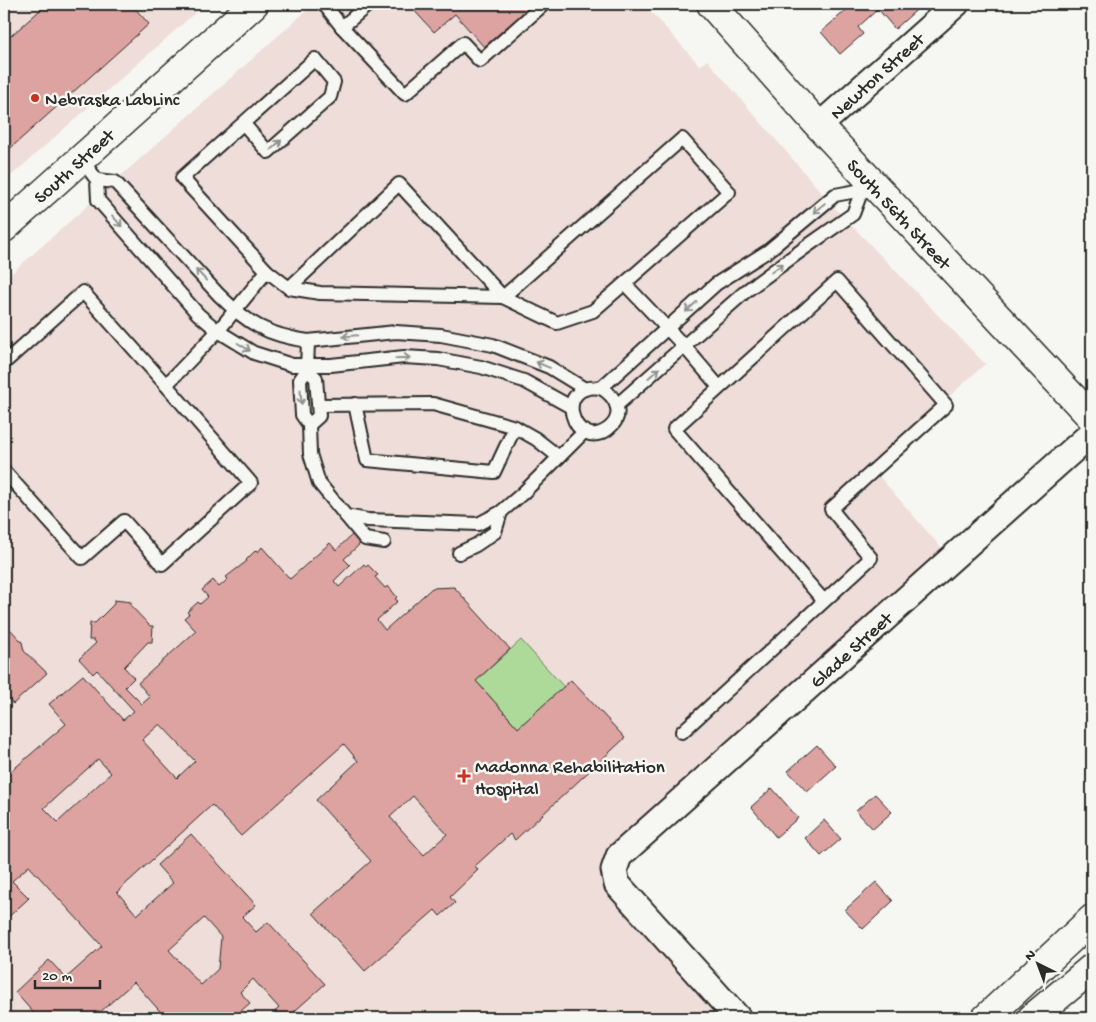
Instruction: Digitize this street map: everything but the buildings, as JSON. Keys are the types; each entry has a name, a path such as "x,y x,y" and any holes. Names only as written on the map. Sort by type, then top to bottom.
{"main road":[{"name":"South Street","path":"4,228 254,4"},
{"name":"South 56th Street","path":"711,4 819,126 867,186 1092,418"},
{"path":"986,1018 1092,919"},
{"path":"1032,1018 1092,968"}],"street":[{"name":"Newton Street","path":"819,126 956,4"},
{"name":"Glade Street","path":"738,1018 617,884 614,870 619,856 1092,433"}],"lane":[{"path":"324,4 342,27 405,94 463,43 480,61 544,4"},
{"path":"342,27 369,4"},
{"path":"242,123 268,152 330,96 334,82 315,59 242,123 182,178 267,271 289,288 320,293 503,297 682,139 729,192 593,311 556,323 503,297 399,184 289,288"},
{"path":"80,158 97,180 98,200 198,314 218,331 254,353 307,368 404,357 438,359 481,367 524,381 571,407"},
{"path":"97,180 115,182 235,310 260,328 308,341 396,332 441,335 493,345 549,367 585,389"},
{"path":"601,388 716,284 768,250 835,195 867,186"},
{"path":"617,405 746,291 853,214 867,186"},
{"path":"166,385 218,331 267,271"},
{"path":"682,732 871,558 831,509 946,405 837,282 674,429 824,601"},
{"path":"625,284 668,328 719,387"},
{"path":"4,363 83,292 251,483 162,564 124,521 82,558 4,471"},
{"path":"308,341 307,368 300,380 302,415 309,424 310,454 319,483 364,539 384,542"},
{"path":"307,368 316,378 320,405 319,416 309,424"},
{"path":"593,387 601,388 614,398 617,405 617,413 611,426 599,433 585,431 574,422 571,407 578,393 593,387"},
{"path":"355,404 367,460 494,472 515,427"},
{"path":"320,405 433,404 515,427 536,439 559,457"},
{"path":"346,516 368,520 478,524 501,512 523,493 585,431"},
{"path":"459,553 476,545 495,532 501,512"}],"shaded area":[{"name":"Nebraska LabLinc","path":"4,4 205,4 4,182"},
{"name":"Madonna Rehabilitation Hospital","path":"314,4 644,4 700,66 707,60 833,206 985,364 871,467 951,559 616,862 726,1006 712,1018 4,1018 4,280"}],"green space":[{"path":"521,640 564,687 518,728 476,681"}],"place":[{"name":"Nebraska LabLinc","path":"35,98"},
{"name":"Madonna Rehabilitation Hospital","path":"464,776"}]}
